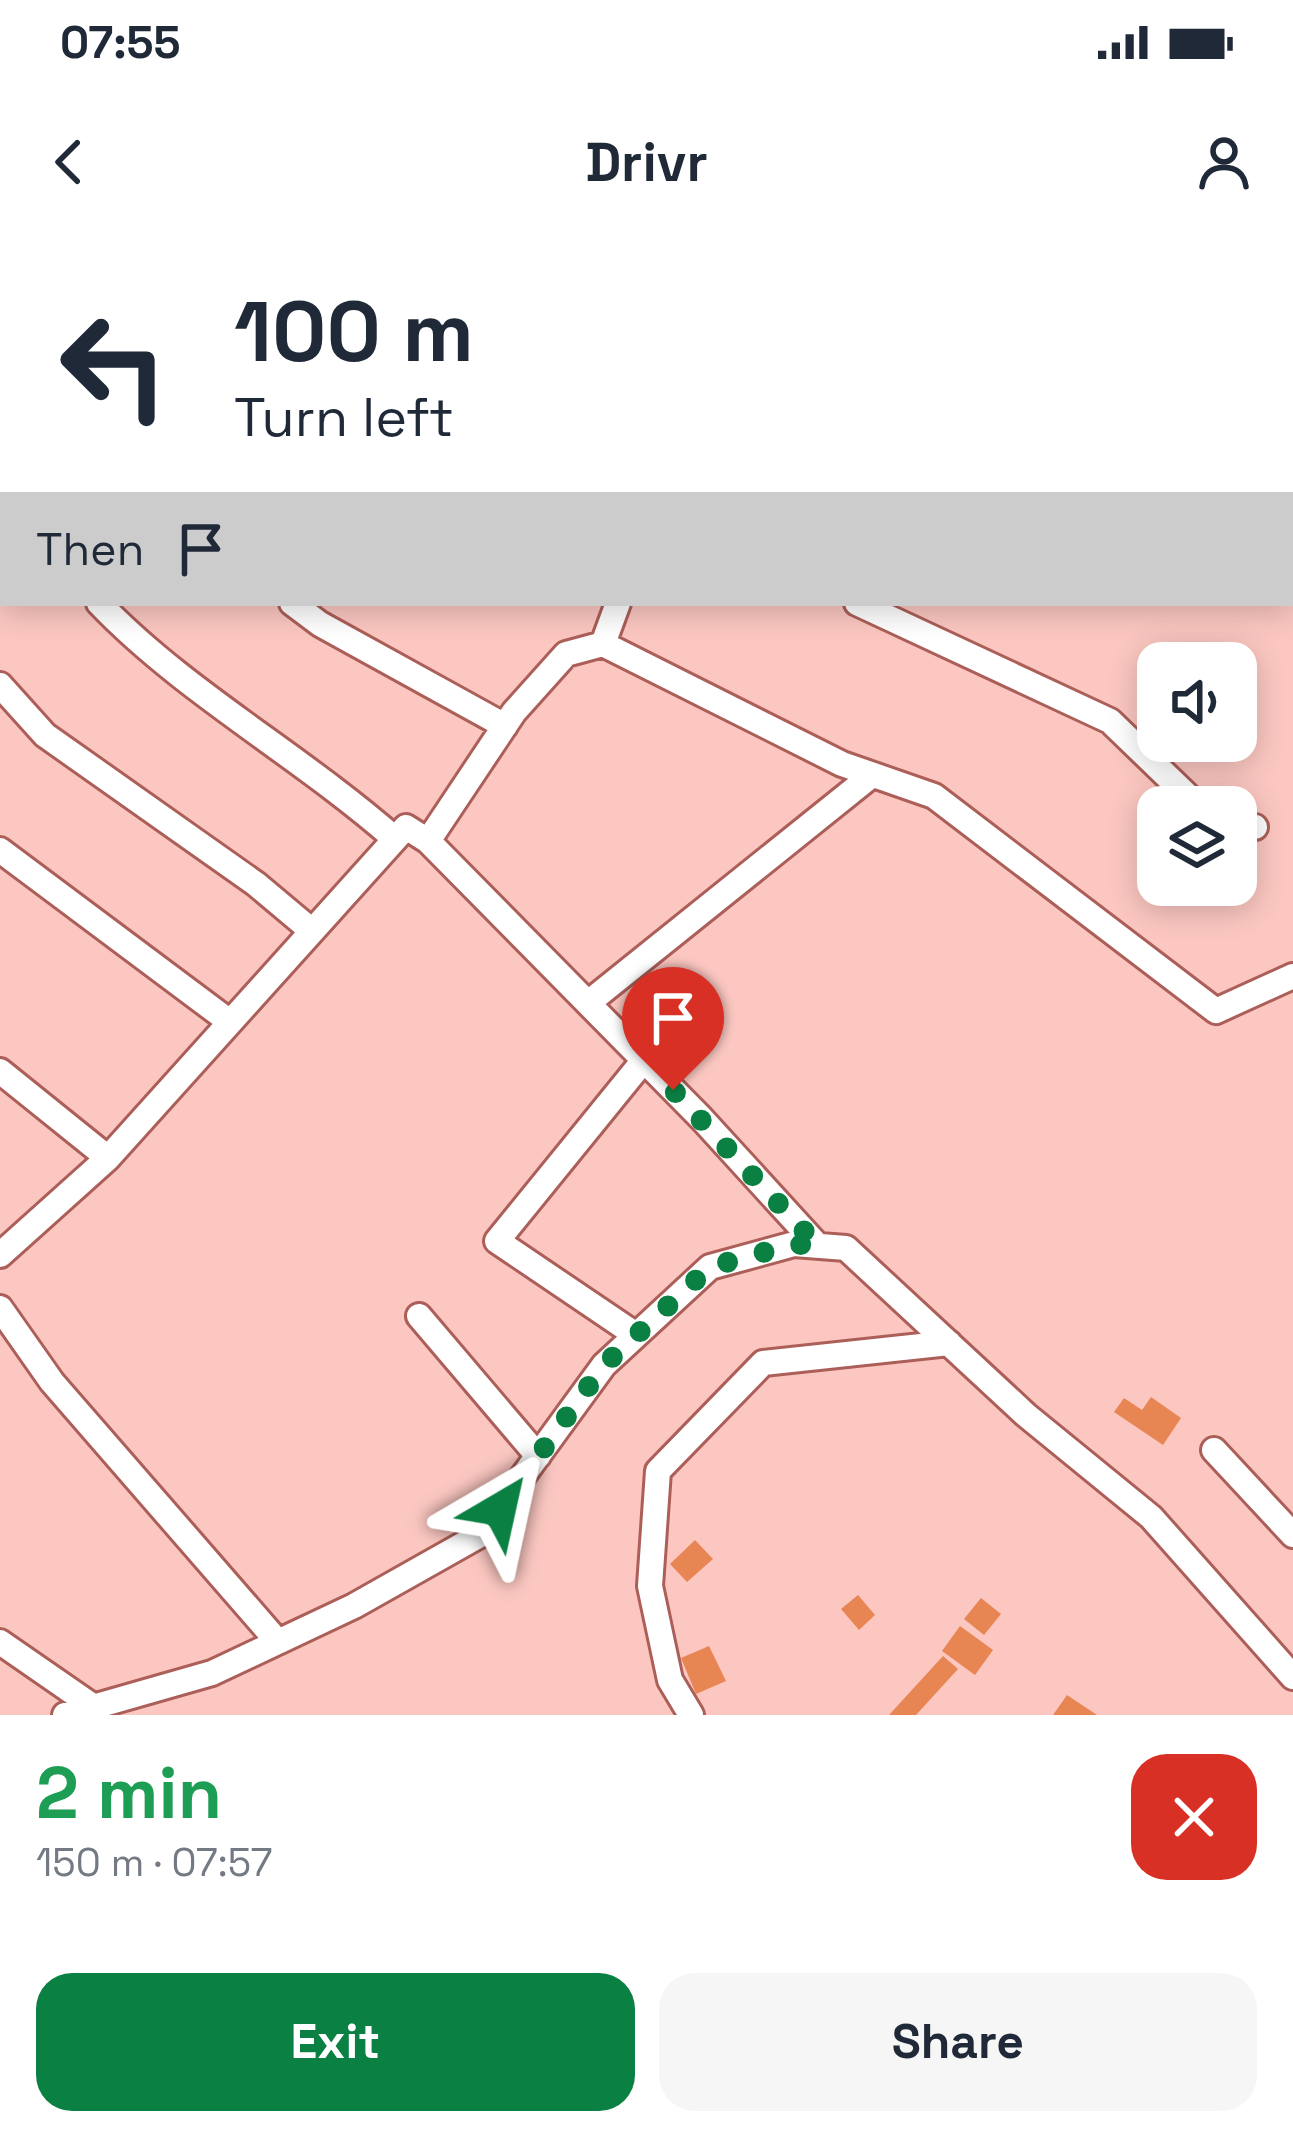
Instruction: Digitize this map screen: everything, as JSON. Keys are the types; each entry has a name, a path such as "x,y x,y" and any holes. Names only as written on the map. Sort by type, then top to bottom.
{"street":[{"path":"102,606 134,640 336,787 395,838"},
{"path":"296,606 320,624 505,726"},
{"path":"603,644 610,606"},
{"path":"863,606 1110,721 1177,786"},
{"path":"428,842 505,726 566,654 603,644 842,764 934,796 1216,1011 1293,976"},
{"path":"0,685 45,735 256,884 312,931"},
{"path":"588,1003 872,775"},
{"path":"0,1255 108,1158 406,827 428,842 588,1003 818,1246"},
{"path":"0,850 230,1022"},
{"path":"636,1335 497,1241 644,1060"},
{"path":"0,1071 108,1158"},
{"path":"65,1715 212,1673 354,1606 480,1535 604,1365 636,1335 710,1267 794,1244 846,1248 1026,1415 1151,1517 1293,1677"},
{"path":"0,1309 52,1382 278,1642"},
{"path":"419,1316 538,1456"},
{"path":"691,1715 670,1680 650,1586 658,1472 763,1363 949,1343"},
{"path":"1214,1450 1293,1535"},
{"path":"0,1642 94,1707"}],"building":[{"path":"1151,1397 1181,1418 1163,1445 1114,1412 1124,1398 1142,1410"},
{"path":"695,1540 713,1559 687,1582 670,1564"},
{"path":"858,1595 875,1615 859,1630 841,1609"},
{"path":"981,1598 1001,1614 984,1635 964,1619"},
{"path":"960,1626 993,1650 975,1675 942,1651"},
{"path":"709,1646 726,1681 696,1694 681,1658"},
{"path":"943,1656 958,1669 916,1715 889,1715"},
{"path":"1067,1695 1097,1715 1053,1715"}],"route":[{"path":"500,1509 604,1365 710,1267 794,1244 818,1246 673,1090"}]}
